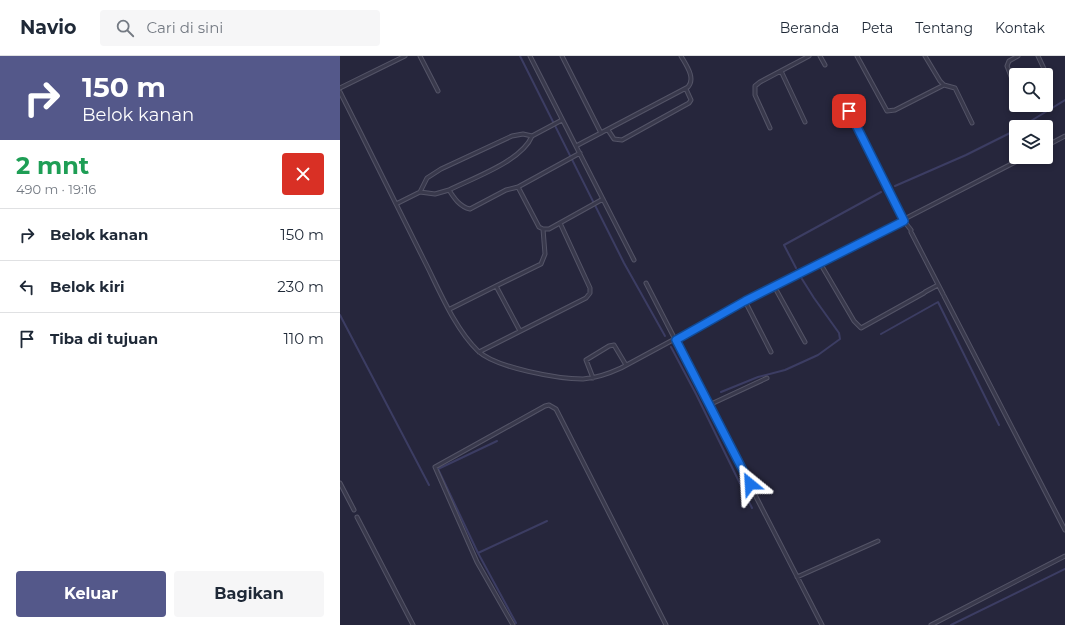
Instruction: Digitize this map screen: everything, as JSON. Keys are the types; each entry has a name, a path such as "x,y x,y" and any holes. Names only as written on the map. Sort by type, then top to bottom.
{"lane":[{"path":"340,88 405,56"},
{"path":"420,56 438,91"},
{"path":"530,56 634,260"},
{"path":"562,56 601,133"},
{"path":"576,146 686,89 690,84 691,76 681,56"},
{"path":"770,128 755,95 755,86 809,56"},
{"path":"820,56 825,65"},
{"path":"857,56 887,112 895,110 944,85"},
{"path":"925,56 940,81 944,85 955,88 972,123"},
{"path":"1009,71 1007,66 1009,61 1018,56"},
{"path":"1038,56 1044,68"},
{"path":"781,71 805,122"},
{"path":"608,130 614,139 622,140 689,104 690,97 686,89"},
{"path":"340,92 396,204 463,332 479,352 488,359 523,370 561,377 582,379 593,378 606,375 626,366 745,301 904,221 1012,164"},
{"path":"849,111 904,221 911,231 1065,530"},
{"path":"420,192 427,178 441,169 512,136 523,134 532,136 562,120"},
{"path":"396,204 420,192 435,194 450,190 497,166 523,150 529,144 532,136"},
{"path":"1053,142 1065,136"},
{"path":"450,190 464,208 470,209 506,190 518,186 580,153"},
{"path":"450,309 541,264 545,254 543,230 539,227 518,186"},
{"path":"543,230 603,199"},
{"path":"479,352 586,298 590,293 590,288 560,222"},
{"path":"820,263 854,321 861,328 938,285"},
{"path":"646,283 822,625"},
{"path":"496,286 520,331"},
{"path":"774,286 805,342"},
{"path":"745,301 771,352"},
{"path":"593,378 586,360 609,346 614,345 617,348 626,366"},
{"path":"709,405 767,378"},
{"path":"513,625 477,562 435,468 549,405 556,409 666,625"},
{"path":"340,483 354,510"},
{"path":"357,517 413,625"},
{"path":"797,577 878,541"},
{"path":"931,625 1065,556"}],"waterway":[{"path":"520,56 624,263 665,336"},
{"path":"1032,120 1065,100"},
{"path":"895,186 966,155 1009,134"},
{"path":"796,268 784,245 881,192"},
{"path":"721,392 758,377 785,370 818,355 840,339 839,333 802,279"},
{"path":"881,334 938,302 999,425"},
{"path":"340,315 429,485"},
{"path":"671,347 696,394 752,508"},
{"path":"478,553 438,469 497,441"},
{"path":"516,623 478,553 547,521"},
{"path":"951,625 1065,569"}],"route":[{"path":"750,484 676,340 745,301 904,221 849,111"}]}
